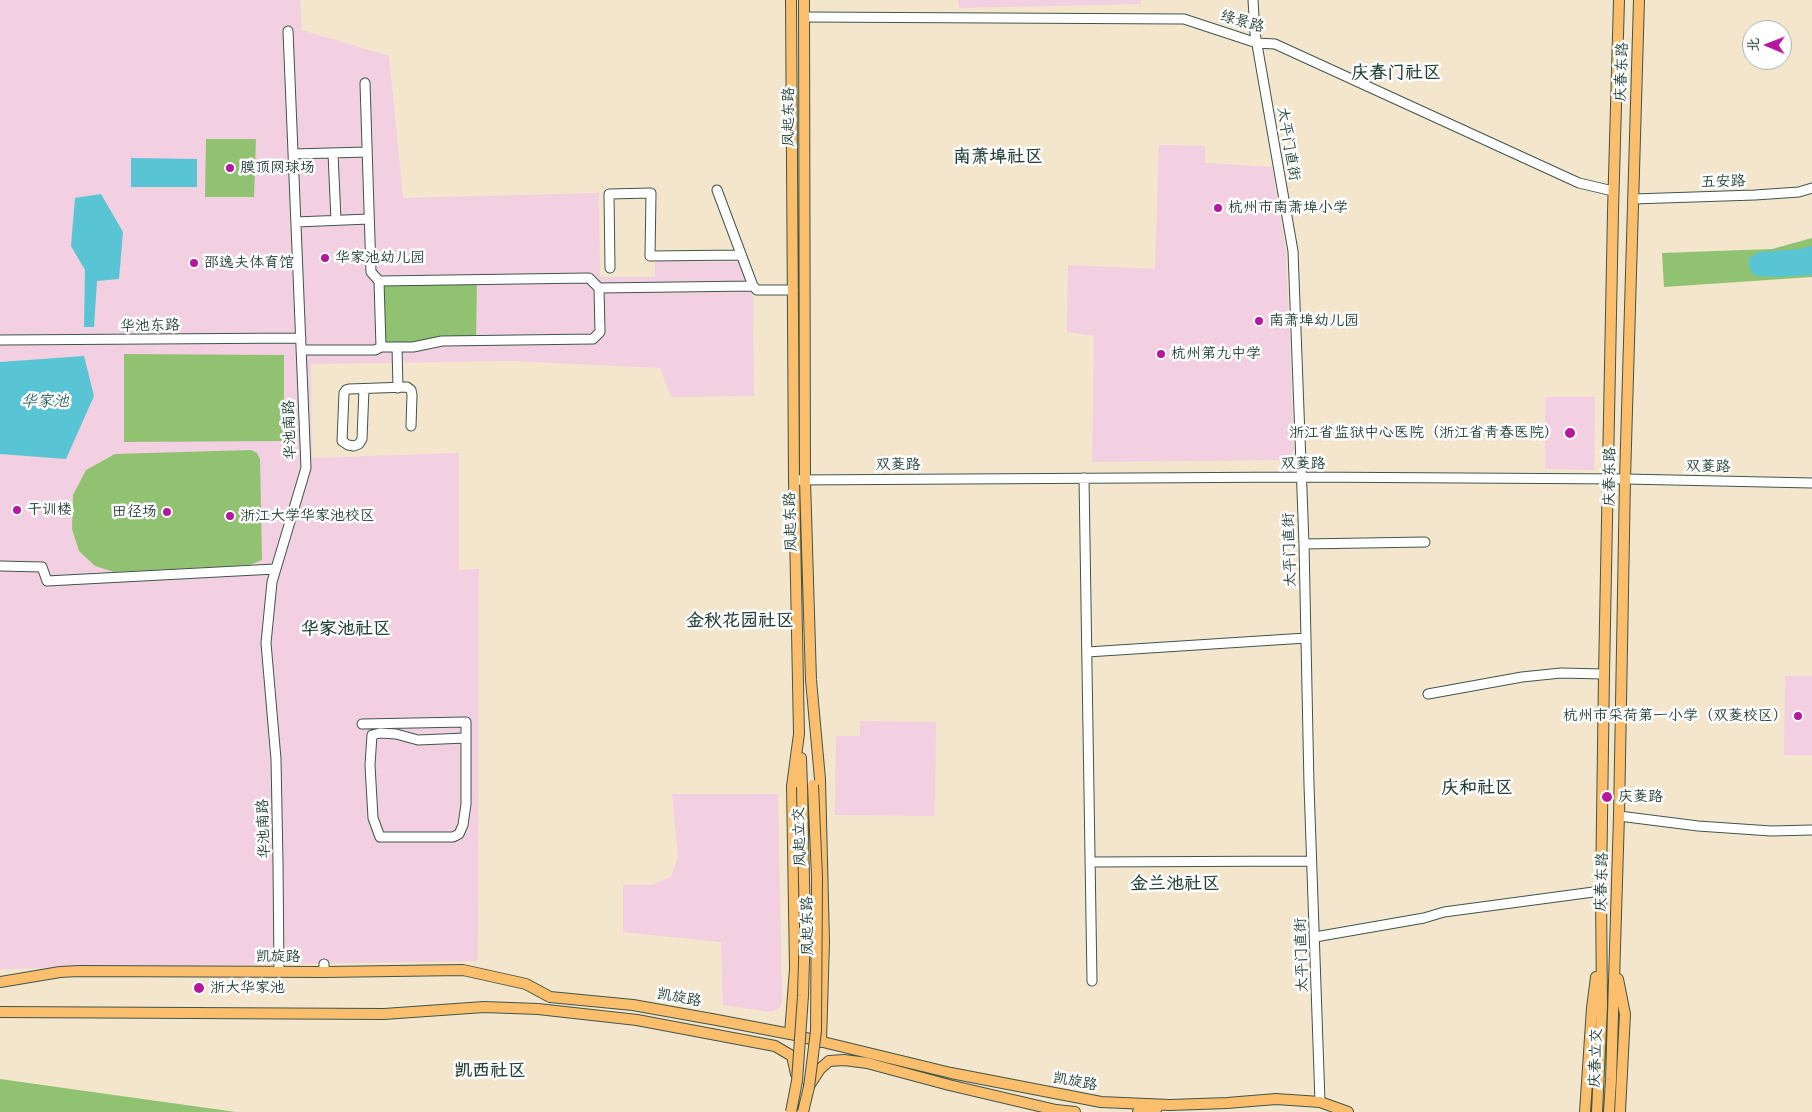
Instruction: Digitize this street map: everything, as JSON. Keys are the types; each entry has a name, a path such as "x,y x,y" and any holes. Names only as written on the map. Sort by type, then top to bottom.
{"main road":[{"name":"凤起东路","path":"791,0 793,290 799,480 811,680 820,779 824,942 821,1042"},
{"name":"凤起东路","path":"790,1034 795,969 792,786 799,734 799,480 804,0"},
{"name":"庆春东路","path":"1607,1006 1601,942 1601,891 1607,479 1619,0"},
{"name":"庆春东路","path":"1607,1006 1614,955 1619,816 1624,479 1638,0"},
{"name":"凤起立交","path":"803,1112 816,1031 817,877 811,680"},
{"name":"凤起立交","path":"791,1112 797,1081 803,996 805,927 799,734"},
{"name":"庆春东路","path":"1585,1112 1592,1008 1601,942"},
{"name":"庆春东路","path":"1614,955 1625,1014 1620,1112"},
{"name":"凯旋路","path":"0,982 70,972 278,972 324,968 462,970 526,984 550,997 634,1005 790,1034 951,1073 1101,1102 1170,1105 1276,1099 1320,1102 1348,1112"},
{"name":"庆春立交","path":"1597,1112 1607,1006"},
{"name":"庆春立交","path":"1607,1006 1611,1080 1609,1112"},
{"path":"0,1012 384,1014 484,1007 538,1009 637,1020 775,1046 792,1056 797,1081"},
{"path":"808,1087 820,1069 829,1061 844,1060 867,1063 949,1085 1056,1110 1075,1112"},
{"path":"1138,1112 1170,1105"}],"street":[{"name":"太平门直街","path":"1253,0 1257,43 1293,251 1304,544 1311,861 1320,1102"},
{"name":"绿景路","path":"804,17 1184,19 1257,43 1275,44 1579,183 1613,191"},
{"name":"华池南路","path":"278,972 276,759 266,643 272,582 306,468 288,31"},
{"path":"365,83 371,272 379,281 381,347"},
{"path":"293,154 367,152"},
{"path":"333,153 336,220"},
{"name":"五安路","path":"1633,199 1755,195 1799,192 1812,188"},
{"path":"717,190 753,286 757,290 793,290"},
{"path":"610,268 609,194 651,193 650,256 741,255"},
{"path":"296,222 369,219"},
{"path":"301,350 375,350 381,347 413,347 442,341 594,339 600,332 599,288 589,278 379,281"},
{"path":"599,288 753,286"},
{"name":"华池东路","path":"0,340 301,338"},
{"path":"397,347 398,388"},
{"path":"364,389 362,439 359,444 354,446 342,441 344,393 349,389 407,387 411,390 412,395 411,426"},
{"name":"双菱路","path":"799,480 1301,477 1624,479 1812,483"},
{"path":"1084,478 1092,981"},
{"path":"1304,544 1424,542"},
{"path":"0,566 42,567 47,581 275,569"},
{"path":"1088,652 1306,638"},
{"path":"1428,694 1522,677 1561,673 1604,674"},
{"path":"362,724 466,722 466,738 466,804 463,825 459,834 453,837 380,837 373,818 370,765 372,735 380,733 396,734 418,740 466,738"},
{"path":"1619,816 1698,826 1771,831 1812,830"},
{"path":"1090,862 1311,861"},
{"path":"1315,937 1424,918 1444,912 1601,891"}],"shaded area":[{"name":"浙江大学华家池校区","path":"0,0 300,0 302,30 389,56 403,198 599,193 600,277 655,277 655,261 750,262 753,286 754,396 671,397 660,368 512,361 311,364 312,458 459,453 459,570 479,569 478,961 0,969"},
{"path":"958,0 1141,0 1141,4 959,8"},
{"name":"杭州第九中学","path":"1159,145 1205,146 1205,163 1272,167 1286,250 1294,450 1290,457 1284,460 1092,462 1094,336 1067,332 1068,265 1155,269"},
{"name":"浙江省监狱中心医院（浙江省青春医院）","path":"1545,397 1595,397 1594,470 1545,469"},
{"name":"杭州市采荷第一小学（双菱校区）","path":"1785,676 1812,676 1812,755 1784,755"},
{"path":"860,721 936,722 935,816 835,815 836,736 860,736"},
{"path":"672,794 778,794 782,1000 780,1008 771,1012 723,1005 721,942 623,932 623,885 651,885 671,877 678,857"}],"green space":[{"name":"膜顶网球场","path":"206,139 256,139 254,197 205,197"},
{"path":"1812,238 1812,277 1664,287 1662,253 1772,249"},
{"path":"477,279 476,341 381,347 379,281"},
{"path":"124,354 284,355 284,441 124,442"},
{"name":"田径场","path":"251,450 257,453 260,459 262,560 250,565 114,572 95,566 79,551 72,529 73,495 86,470 115,454"},
{"path":"0,1079 71,1089 236,1112 0,1112"}],"water":[{"path":"131,158 197,159 197,187 131,187"},
{"path":"101,194 123,232 119,279 97,281 94,327 84,327 85,270 71,246 75,198"},
{"path":"1812,246 1812,275 1756,276 1752,273 1749,266 1749,258 1759,252 1799,249"},
{"name":"华家池","path":"84,356 94,396 66,459 0,454 0,362"}],"place":[{"name":"膜顶网球场","path":"230,168"},
{"name":"杭州市南萧埠小学","path":"1218,208"},
{"name":"华家池幼儿园","path":"325,258"},
{"name":"邵逸夫体育馆","path":"194,263"},
{"name":"南萧埠幼儿园","path":"1259,321"},
{"name":"杭州第九中学","path":"1161,354"},
{"name":"浙江省监狱中心医院（浙江省青春医院）","path":"1570,433"},
{"name":"干训楼","path":"17,510"},
{"name":"田径场","path":"167,512"},
{"name":"浙江大学华家池校区","path":"230,516"},
{"name":"杭州市采荷第一小学（双菱校区）","path":"1798,716"},
{"name":"庆菱路","path":"1607,797"},
{"name":"浙大华家池","path":"199,988"}],"district":[{"name":"庆春门社区","path":"1396,73"},
{"name":"南萧埠社区","path":"998,157"},
{"name":"金秋花园社区","path":"740,621"},
{"name":"华家池社区","path":"346,629"},
{"name":"庆和社区","path":"1477,788"},
{"name":"金兰池社区","path":"1175,884"},
{"name":"凯西社区","path":"490,1071"}]}
